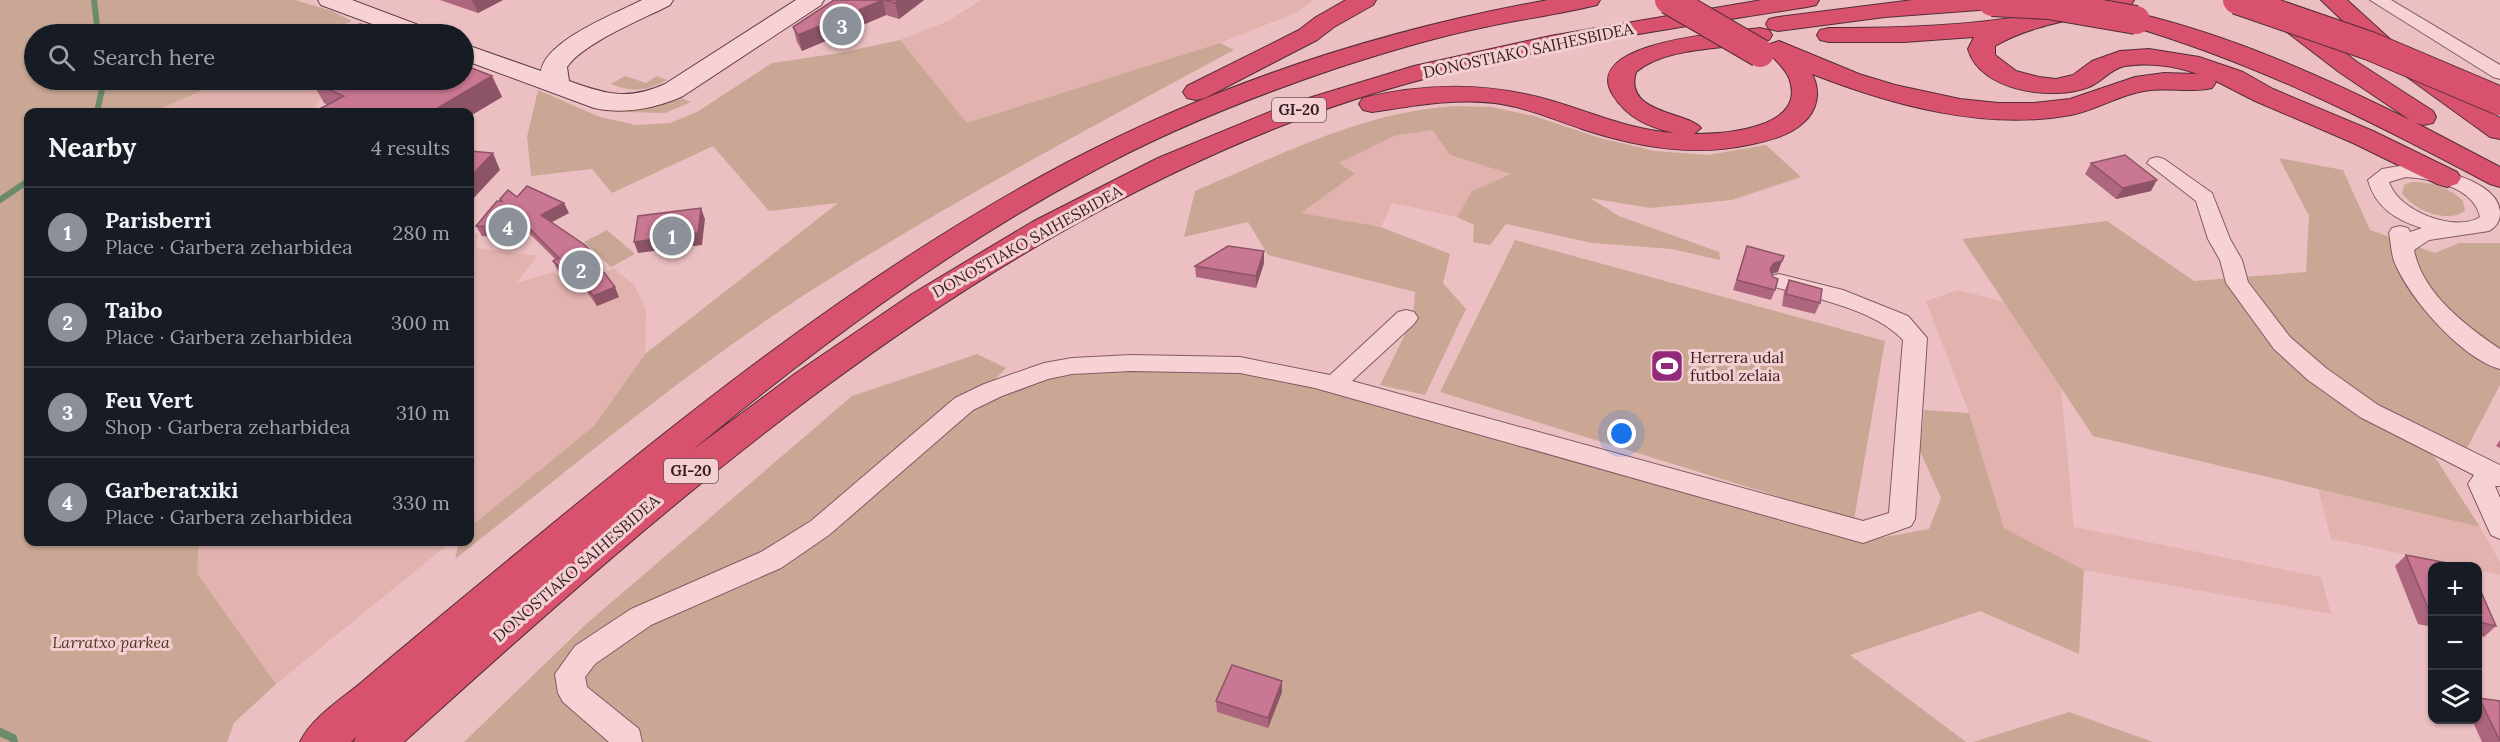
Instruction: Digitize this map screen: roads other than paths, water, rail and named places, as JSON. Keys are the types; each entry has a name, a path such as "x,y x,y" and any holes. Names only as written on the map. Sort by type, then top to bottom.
{"highway":[{"path":"1308,35 1325,22 1364,0"},
{"path":"1079,167 1106,143 1155,114 1308,35 1388,0"},
{"name":"DONOSTIAKO SAIHESBIDEA","path":"321,742 620,489 811,339 916,266 1002,211 1079,167 1199,111 1320,65 1452,27 1588,0"},
{"path":"1669,0 1805,62 1881,90 1938,103 2015,111 2071,107 2094,101 2125,88 2166,81 2201,82 2264,95"},
{"path":"1346,108 1422,97 1479,94 1536,104 1602,126 1655,139 1697,142 1737,139 1785,124 1796,115 1805,98 1802,78 1789,58 1695,0"},
{"name":"DONOSTIAKO SAIHESBIDEA","path":"375,742 636,516 758,417 901,314 1033,234 1101,197 1218,143 1298,110 1369,87 1530,46 1807,0"},
{"path":"2238,0 2328,30 2448,77 2500,101"},
{"path":"2265,0 2280,15 2348,67 2460,141 2500,164"},
{"path":"2332,0 2394,56 2500,131"},
{"path":"1033,234 1078,225 1202,165 1346,108 1401,91 1489,71 1831,16 1939,4 1992,2 2129,10 2270,63 2329,89 2500,178"},
{"path":"1771,45 1787,86 1785,102 1772,115 1744,126 1709,130 1661,122 1633,106 1620,82 1622,72 1628,64 1652,53 2024,25 2129,10"},
{"path":"1771,45 1880,12"},
{"path":"2024,25 1996,34 1983,42 1981,49 1989,64 2020,81 2056,87 2082,81 2110,61 2149,57 2190,62 2234,78 2264,95 2363,137 2447,178"}],"street":[{"path":"330,0 394,24"},
{"path":"556,84 554,69 558,61 572,49 660,0"},
{"path":"474,56 603,102 622,103 659,97 674,90 812,0"},
{"path":"2379,0 2500,73"},
{"path":"2157,163 2205,198 2219,239 2231,260 2237,283 2282,343 2317,374 2369,411 2496,474 2481,484 2500,528"},
{"path":"2500,208 2447,178 2419,171 2395,170 2384,174 2378,180 2379,189 2397,221 2405,259 2426,297 2460,331 2500,361"},
{"path":"2403,248 2411,240 2427,233 2490,228 2487,224 2491,218 2486,203 2478,195"},
{"path":"2386,199 2424,222 2457,229"},
{"path":"627,742 628,739 573,693 570,674 585,655 641,617 771,560 820,528 964,404 993,390 1044,371 1072,366 1131,363 1240,365 1338,384 1863,532 1902,519 1915,338 1900,322 1834,295 1779,281"},
{"path":"1338,384 1341,378 1406,318"}],"waterway":[{"path":"94,0 97,24"},
{"path":"98,108 102,90"},
{"path":"0,200 24,184"},
{"path":"0,732 13,738 14,742"}],"place":[{"name":"Feu Vert","path":"842,26"},
{"name":"Garberatxiki","path":"508,227"},
{"name":"Parisberri","path":"672,236"},
{"name":"Taibo","path":"581,270"},
{"name":"Herrera udal futbol zelaia","path":"1667,366"}],"park label":[{"name":"Larratxo parkea","path":"111,642"}]}
